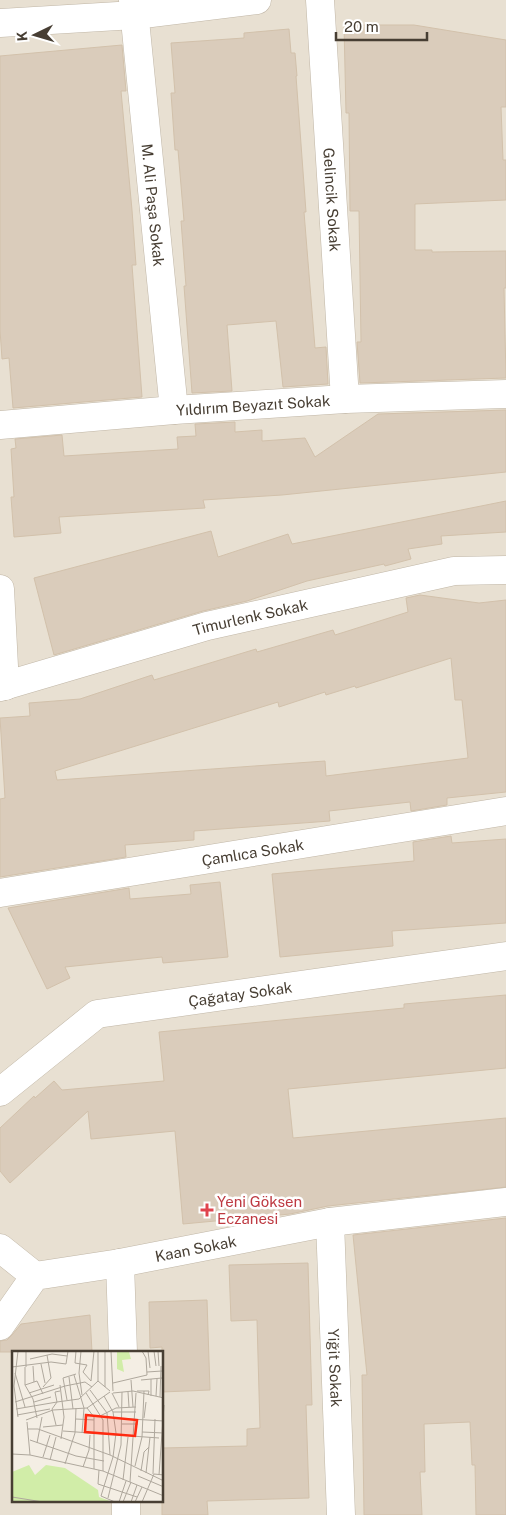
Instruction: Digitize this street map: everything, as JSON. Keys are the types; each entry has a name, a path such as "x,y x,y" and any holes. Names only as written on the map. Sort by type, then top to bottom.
{"street":[{"path":"0,23 134,7 257,0"},
{"name":"Gelincik Sokak","path":"320,0 345,399"},
{"name":"M. Ali Paşa Sokak","path":"134,7 174,410"},
{"name":"Yıldırım Beyazıt Sokak","path":"0,425 174,410 345,399 506,394"},
{"name":"Timurlenk Sokak","path":"3,686 207,626 454,571 506,570"},
{"path":"0,589 3,686"},
{"name":"Çamlıca Sokak","path":"0,893 506,811"},
{"name":"Çağatay Sokak","path":"0,1092 97,1014 506,956"},
{"name":"Kaan Sokak","path":"35,1276 120,1263 330,1222 506,1202"},
{"name":"Yiğit Sokak","path":"330,1222 341,1515"},
{"path":"0,1248 35,1276 0,1326"},
{"path":"120,1263 122,1351"},
{"path":"126,1502 126,1515"}],"shaded area":[{"path":"0,0 506,0 506,1515 0,1515"}],"building":[{"path":"344,25 414,25 506,40 506,107 501,107 503,160 506,160 506,200 415,204 415,250 432,250 432,252 506,251 506,288 504,288 506,378 360,383 357,342 361,342 359,211 350,211 349,113 346,113"},
{"path":"289,29 291,53 295,53 297,76 306,212 304,212 315,348 326,347 328,384 283,387 276,321 227,325 232,391 192,393 184,286 186,286 181,221 184,221 178,150 175,150 171,93 175,93 171,43 244,38 244,33"},
{"path":"122,45 126,91 121,91 136,265 132,265 142,397 13,408 9,358 2,359 0,330 0,56"},
{"path":"506,410 506,472 282,495 203,500 205,508 59,517 61,533 14,537 11,497 14,497 11,449 16,448 15,439 62,435 64,456 178,449 177,437 196,436 195,424 235,422 235,432 262,430 262,441 305,438 315,457 378,414"},
{"path":"506,501 506,532 441,536 442,544 408,549 411,559 307,581 247,601 203,611 54,655 34,578 211,531 218,557 288,534 292,544"},
{"path":"420,595 479,603 506,600 506,792 447,798 447,805 411,811 410,802 329,811 330,821 194,831 194,840 125,845 126,857 0,877 0,799 5,798 0,718 30,716 29,703 80,699 152,675 154,680 256,649 257,652 333,630 335,635 408,612 406,598","holes":["451,658 455,700 462,700 468,758 326,776 325,761 57,780 55,771 278,702 279,707 325,692 326,695 355,686 356,688"]},
{"path":"451,836 452,843 506,839 506,923 392,931 393,946 280,957 272,874 414,861 413,842"},
{"path":"220,882 228,957 163,963 162,957 65,967 70,978 47,989 8,908 129,888 130,899 191,894 190,885"},
{"path":"506,995 506,1068 288,1089 293,1138 506,1118 506,1187 328,1206 290,1214 183,1224 175,1131 91,1139 88,1111 10,1183 0,1171 0,1128 34,1096 35,1098 54,1081 62,1090 164,1081 159,1032 404,1008 404,1004"},
{"path":"506,1218 506,1515 476,1515 475,1465 472,1465 470,1422 424,1424 425,1472 420,1472 422,1515 364,1515 362,1375 367,1375 353,1235"},
{"path":"308,1263 312,1405 306,1405 309,1498 207,1501 208,1515 162,1515 162,1502 164,1502 164,1448 247,1446 247,1429 260,1428 257,1320 231,1321 229,1265"},
{"path":"207,1300 210,1390 164,1392 164,1351 162,1351 162,1347 150,1348 149,1302"},
{"path":"90,1315 92,1351 0,1352 0,1341 7,1340 21,1324"}],"place":[{"name":"Yeni Göksen Eczanesi","path":"207,1210"}]}
